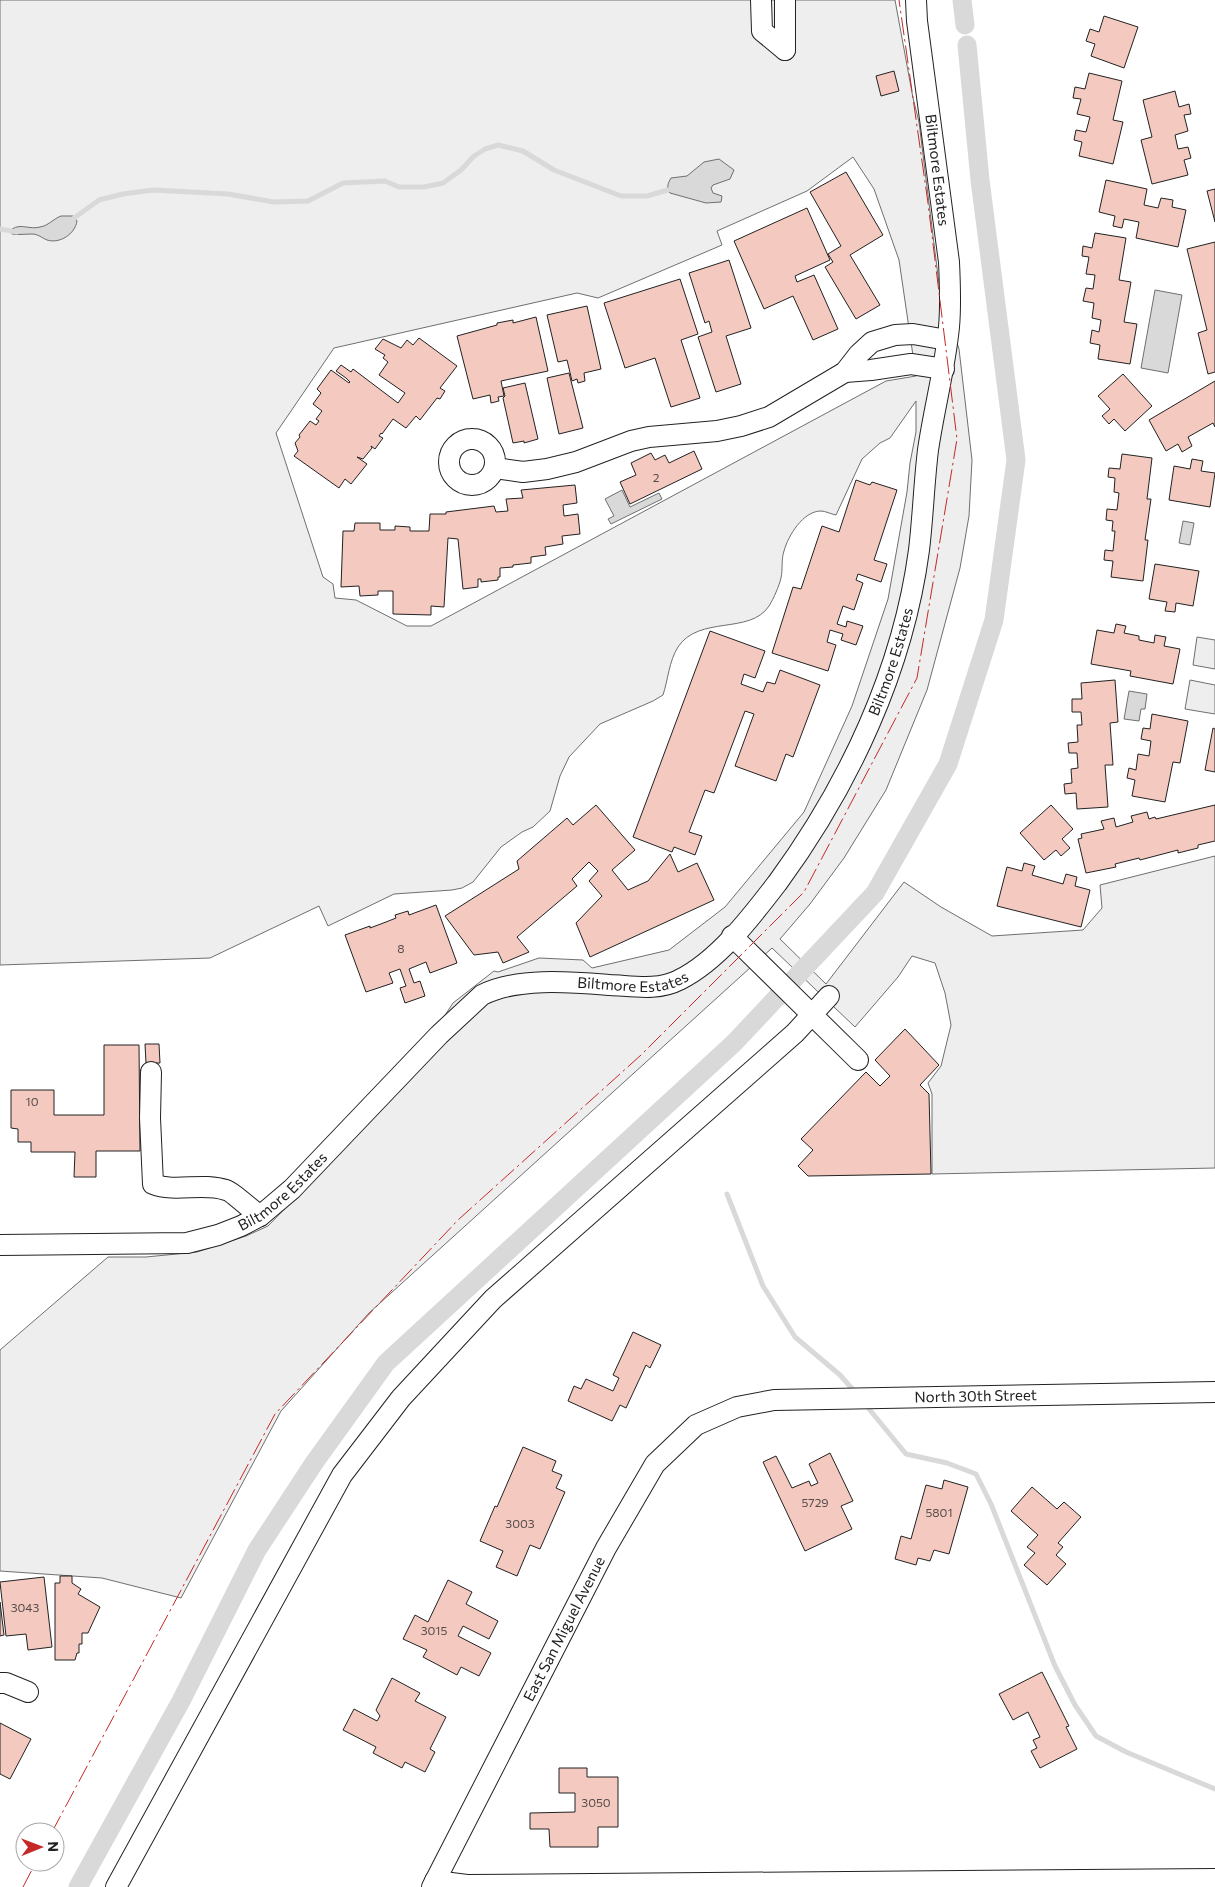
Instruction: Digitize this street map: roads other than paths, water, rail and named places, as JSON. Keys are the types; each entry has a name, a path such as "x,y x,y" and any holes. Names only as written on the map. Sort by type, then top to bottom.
{"street":[{"path":"761,0 762,31 785,50 785,0"},
{"name":"Biltmore Estates","path":"0,1245 188,1243 218,1235 260,1216 292,1189 439,1035 482,995 524,984 562,982 648,987 679,980 710,960 769,894 820,821 855,757 898,644 919,550 928,451 944,369 950,292 949,262 917,21 916,0"},
{"path":"494,468 523,472 547,469 576,462 631,441 649,437 717,431 741,426 769,416 845,372 859,354 872,342 896,335 913,334 947,340"},
{"path":"845,372 911,364 944,369"},
{"path":"732,936 858,1060"},
{"path":"116,1887 342,1475 401,1398 493,1299 795,1033 809,1010 829,996"},
{"path":"151,1072 150,1118 153,1184 163,1188 216,1188 228,1190 260,1216"},
{"name":"North 30th Street","path":"737,1407 774,1400 1215,1392"},
{"name":"East San Miguel Avenue","path":"434,1884 606,1548 655,1464 696,1424 737,1407"},
{"path":"0,1683 6,1683 28,1692"},
{"path":"434,1884 1215,1879"}],"waterway":[{"path":"962,0 965,25"},
{"path":"78,1887 181,1701 257,1550 314,1463 386,1363 734,1043 875,893 948,764 994,620 1016,460 980,180 967,45"},
{"path":"70,221 99,200 123,194 153,190 228,194 274,202 308,201 343,183 385,181 399,187 424,187 443,183 461,170 474,156 485,149 498,145 523,151 554,170 621,196 647,196 668,190"},
{"path":"0,229 17,232"},
{"path":"727,1194 763,1286 795,1337 840,1375 855,1392"},
{"path":"865,1404 906,1454 947,1463 976,1474 991,1504 1055,1666 1075,1705 1096,1736 1126,1752 1215,1789"}]}
